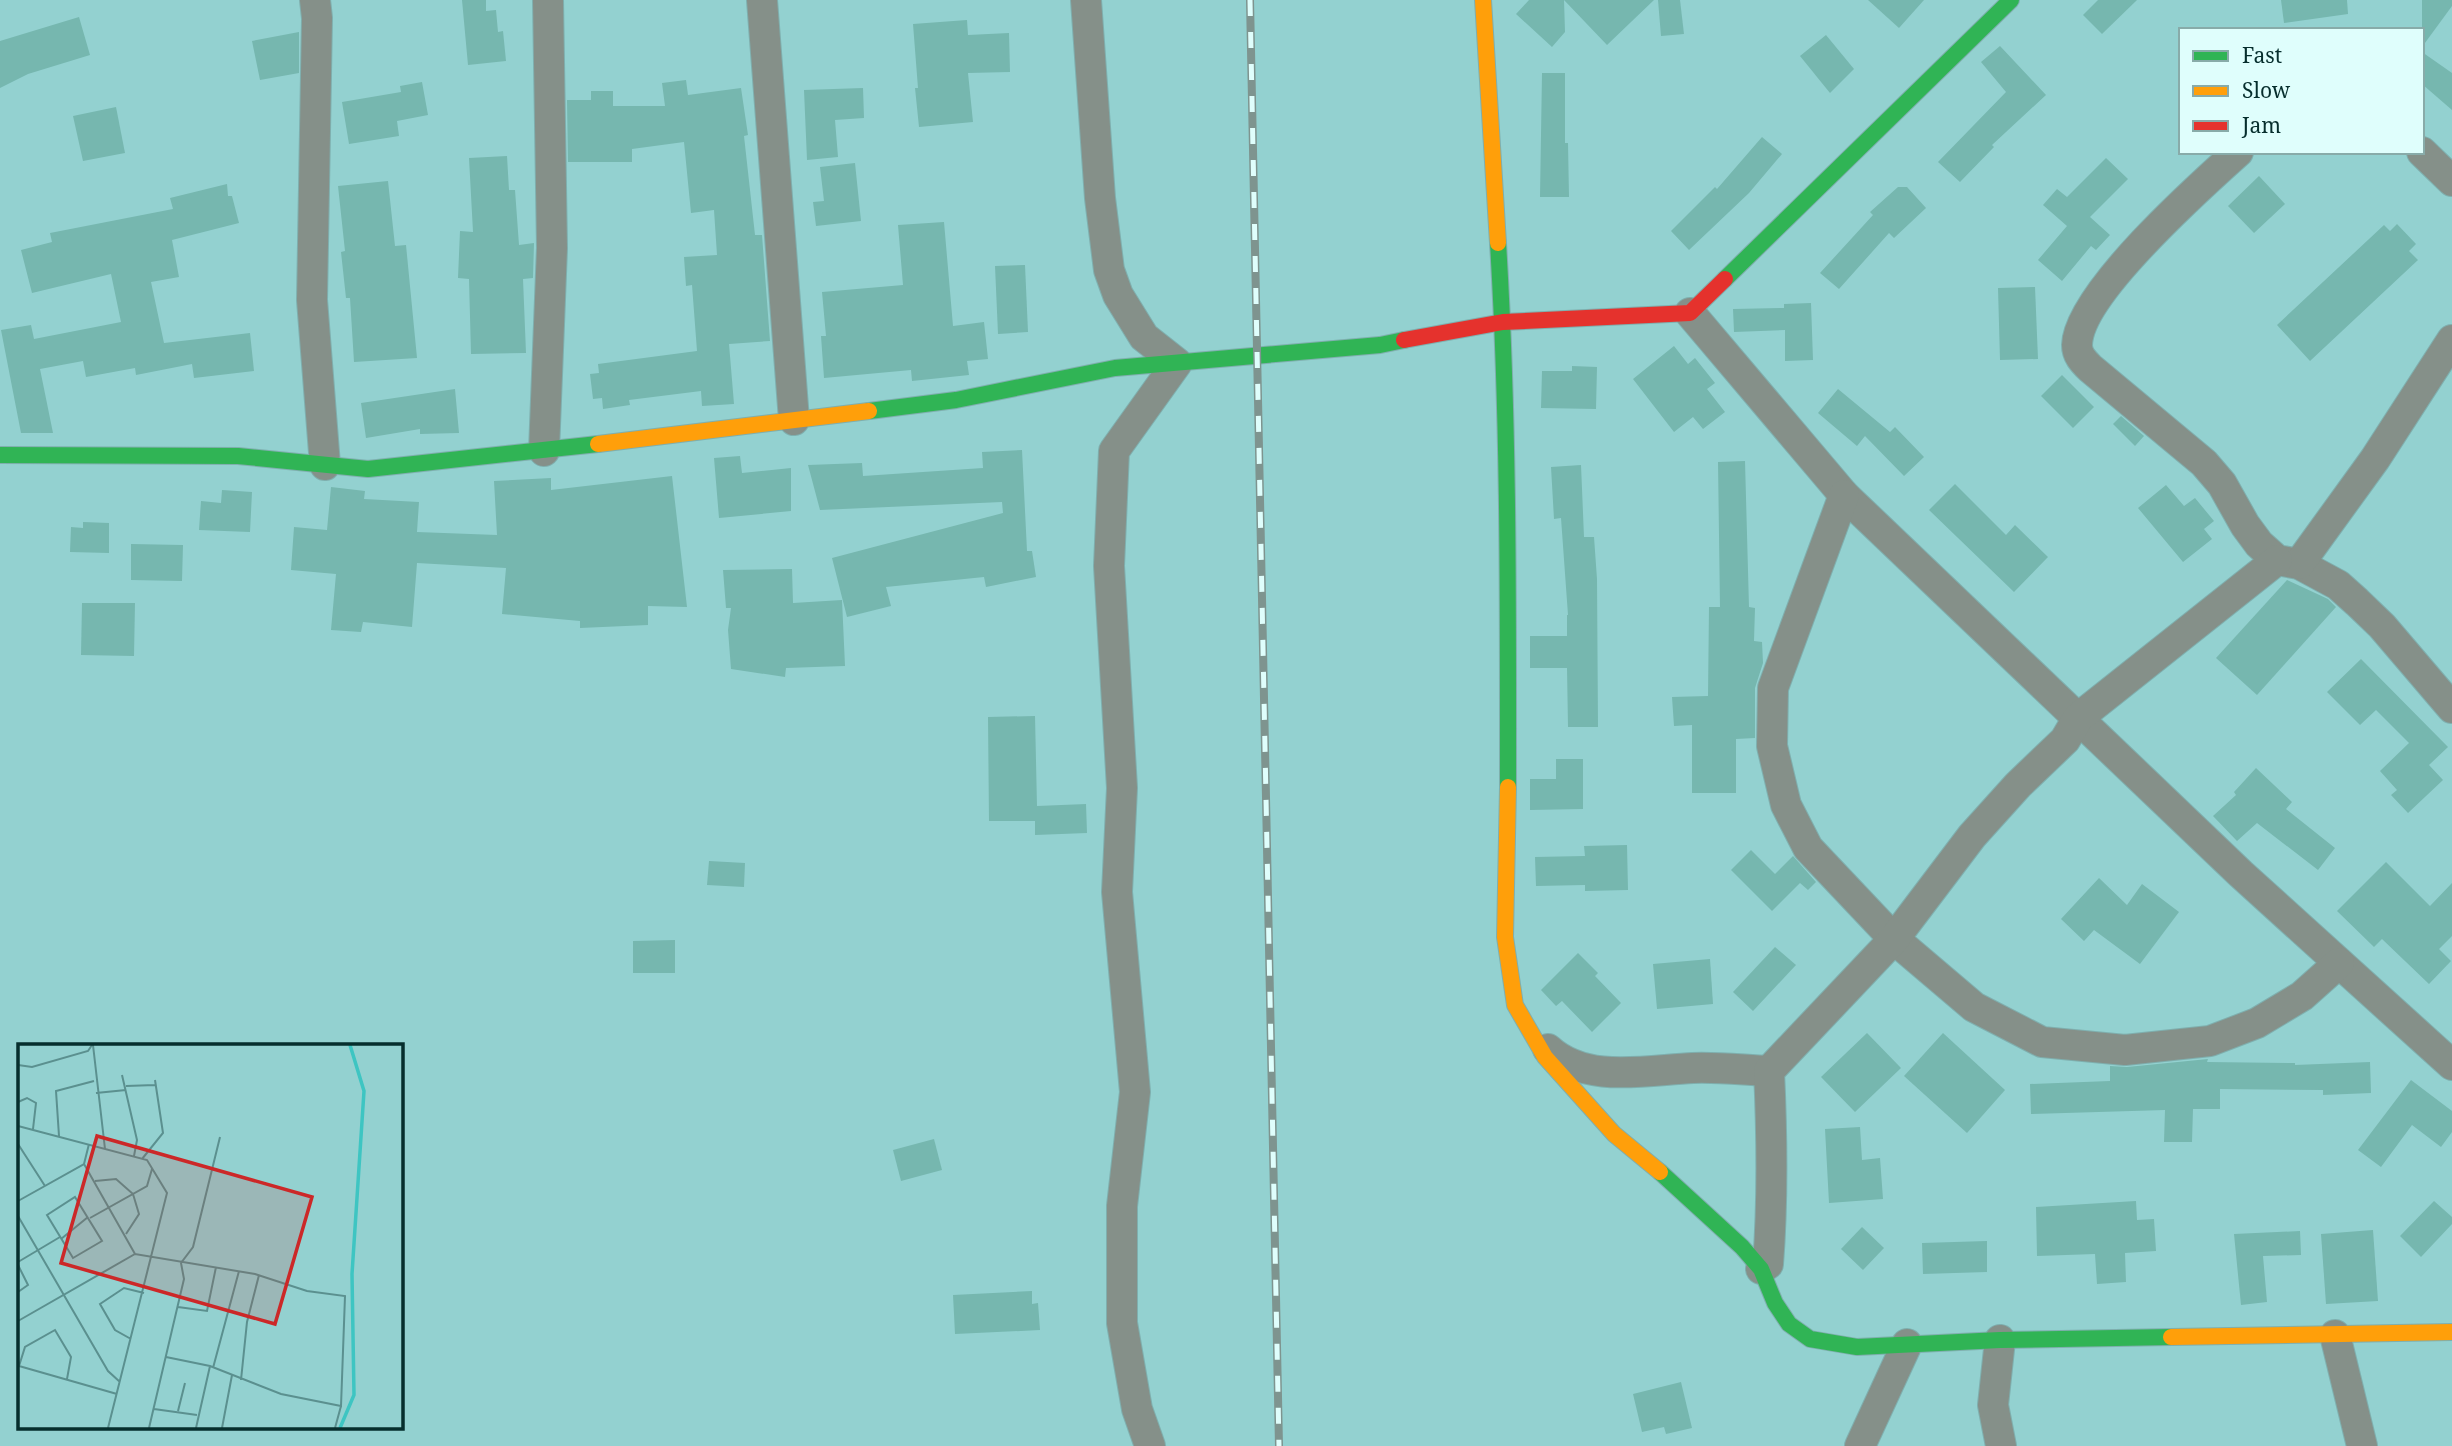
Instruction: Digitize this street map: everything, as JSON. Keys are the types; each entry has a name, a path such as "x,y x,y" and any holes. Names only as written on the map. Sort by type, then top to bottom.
{"street":[{"path":"315,0 312,300 325,465"},
{"path":"544,451 552,248 548,0"},
{"path":"762,0 794,420"},
{"path":"1086,0 1100,198 1110,270 1118,295 1144,337 1177,363"},
{"path":"1483,0 1503,323 1508,574 1505,937 1515,1005 1545,1057 1614,1134 1684,1191 1742,1247 1761,1269 1775,1303 1789,1324 1810,1339 1857,1348 2000,1340 2452,1332"},
{"path":"0,454 238,456 368,469 544,451 956,400 1115,368 1380,345 1503,323 1690,313 2011,0"},
{"path":"2236,154 2172,211 2102,291 2081,326 2077,345 2080,356 2090,368 2204,463 2222,484 2259,544 2288,562 2338,585 2382,626 2452,708"},
{"path":"2424,154 2452,181"},
{"path":"1690,313 1844,495 2241,874 2452,1065"},
{"path":"1761,1269 1768,1264 1771,1230 1772,1135 1769,1071 1894,939 1972,836 2018,785 2065,740 2078,718 2288,562 2375,459 2452,340"},
{"path":"1150,1446 1137,1409 1122,1323 1122,1206 1135,1092 1117,892 1122,788 1109,566 1114,451 1177,363"},
{"path":"1844,495 1773,688 1772,746 1786,805 1808,848 1894,939 1974,1007 2042,1042 2125,1050 2210,1041 2258,1023 2302,996 2339,963"},
{"path":"1531,1033 1560,1060 1576,1067 1621,1072 1696,1068 1769,1071"},
{"path":"2335,1335 2362,1446"},
{"path":"2000,1340 1993,1405 2001,1446"},
{"path":"1860,1446 1907,1344"}],"building":[{"path":"462,0 486,0 486,11 496,10 498,32 503,31 506,61 468,65"},
{"path":"1529,0 1564,0 1565,32 1552,47 1516,14"},
{"path":"1564,0 1654,0 1607,45"},
{"path":"1658,0 1680,0 1684,34 1661,36"},
{"path":"1868,0 1924,0 1899,28"},
{"path":"2098,0 2137,0 2102,34 2083,15"},
{"path":"2281,0 2347,0 2348,14 2284,23"},
{"path":"2422,0 2452,0 2452,6 2424,44"},
{"path":"79,17 90,55 28,74 0,88 0,41"},
{"path":"967,20 968,35 1009,33 1010,72 968,73 973,122 919,127 913,24"},
{"path":"299,32 299,73 260,80 252,41"},
{"path":"1826,35 1854,69 1830,93 1800,56"},
{"path":"2000,46 2046,95 1992,145 1994,147 1960,182 1938,162 2006,92 1981,62"},
{"path":"2424,53 2452,73 2452,110 2424,86"},
{"path":"1542,73 1565,73 1565,143 1568,143 1569,197 1540,197"},
{"path":"686,80 688,95 741,88 748,135 744,136 755,235 762,235 770,341 729,344 734,404 702,406 701,391 629,400 630,405 603,409 602,398 593,399 590,374 599,373 598,364 697,351 692,285 686,286 684,257 717,255 714,210 691,213 684,142 632,149 632,162 568,162 567,100 591,100 591,91 613,91 613,106 665,106 662,83"},
{"path":"422,82 428,115 397,121 399,136 349,144 342,102 401,92 400,86"},
{"path":"863,88 864,118 835,120 838,157 807,160 804,90"},
{"path":"116,107 125,153 83,161 73,116"},
{"path":"1762,137 1782,154 1749,193 1689,250 1671,231 1715,187 1717,189"},
{"path":"507,156 509,190 515,190 519,245 534,243 533,278 523,279 526,353 471,354 469,279 458,278 460,231 473,232 469,158"},
{"path":"2106,158 2128,179 2090,217 2110,235 2096,250 2091,246 2062,281 2038,260 2067,226 2043,205 2057,189 2067,197"},
{"path":"855,163 861,221 816,226 813,202 824,201 820,167"},
{"path":"2259,176 2285,204 2254,233 2228,206"},
{"path":"388,181 395,246 406,245 417,358 354,362 350,298 346,298 341,252 345,251 338,186"},
{"path":"227,184 228,196 232,196 239,223 172,240 179,277 151,282 164,343 250,333 254,371 194,378 192,364 136,375 135,368 86,377 83,361 40,369 53,433 21,433 1,330 31,325 34,339 121,322 111,274 32,293 21,250 52,242 50,233 173,209 170,198"},
{"path":"1898,187 1907,187 1926,208 1894,238 1889,233 1839,289 1820,273 1873,215 1870,212"},
{"path":"944,222 953,326 984,322 988,359 967,361 969,375 912,381 911,370 824,378 821,336 826,336 822,292 903,285 898,225"},
{"path":"2397,224 2416,244 2409,251 2418,260 2310,361 2277,325 2384,225 2390,231"},
{"path":"1025,265 1028,332 998,334 995,266"},
{"path":"2035,287 2038,359 2000,360 1998,288"},
{"path":"1811,303 1813,360 1785,361 1785,330 1734,332 1733,309 1784,308 1784,304"},
{"path":"1674,346 1688,364 1695,358 1715,383 1707,389 1725,412 1703,429 1693,417 1674,432 1633,379"},
{"path":"1572,366 1597,367 1596,409 1541,408 1542,371 1572,371"},
{"path":"2062,375 2094,407 2073,428 2041,396"},
{"path":"455,389 459,433 420,434 420,429 366,438 361,403"},
{"path":"1838,389 1890,432 1895,427 1924,457 1904,476 1865,436 1857,446 1818,413"},
{"path":"2121,416 2144,436 2135,446 2113,424"},
{"path":"1022,450 1027,551 1032,551 1036,577 986,587 984,577 886,587 891,606 847,617 832,558 1003,513 1002,502 820,510 808,465 862,463 863,476 983,468 982,452"},
{"path":"740,456 742,473 791,468 791,511 719,518 714,458"},
{"path":"1745,461 1749,607 1755,608 1754,641 1762,642 1763,663 1755,688 1755,738 1736,739 1736,793 1692,793 1692,725 1674,726 1672,697 1708,696 1709,607 1720,607 1718,462"},
{"path":"1581,465 1584,537 1594,537 1597,579 1598,727 1568,727 1567,668 1530,668 1530,636 1567,636 1561,518 1554,519 1551,467"},
{"path":"672,476 687,607 648,606 648,625 580,628 580,621 502,614 506,568 417,563 412,627 363,622 361,632 331,630 336,574 291,570 294,527 327,530 331,487 365,491 364,499 419,502 417,532 497,535 494,481 551,478 551,490"},
{"path":"1955,484 2006,535 2015,525 2048,557 2014,592 1929,510"},
{"path":"2166,485 2184,506 2195,498 2214,521 2204,529 2212,539 2183,562 2138,508"},
{"path":"222,490 252,492 250,532 199,530 201,501 221,503"},
{"path":"83,522 109,523 109,553 70,552 71,527 83,528"},
{"path":"131,544 183,545 182,581 131,580"},
{"path":"792,569 793,603 842,600 845,666 786,668 785,677 731,669 728,630 731,608 726,608 723,570"},
{"path":"2287,580 2328,599 2336,607 2257,695 2216,658"},
{"path":"82,603 135,603 134,656 81,655"},
{"path":"2361,659 2448,747 2429,765 2443,780 2408,813 2391,795 2397,790 2380,771 2409,743 2376,710 2360,725 2327,692"},
{"path":"1035,716 1037,806 1086,804 1087,833 1035,835 1035,821 989,821 988,717"},
{"path":"1556,759 1583,759 1583,809 1530,810 1530,779 1556,779"},
{"path":"2256,768 2292,802 2286,809 2335,848 2318,870 2257,823 2237,841 2213,816 2236,795 2234,792"},
{"path":"1627,845 1628,890 1585,891 1585,885 1536,886 1535,857 1585,856 1584,846"},
{"path":"1751,850 1775,874 1793,856 1816,882 1808,890 1800,883 1772,911 1731,870"},
{"path":"709,861 745,863 744,887 707,885"},
{"path":"2386,862 2430,906 2452,883 2452,936 2439,949 2451,961 2429,984 2382,939 2374,947 2337,911"},
{"path":"2099,878 2127,905 2142,884 2179,912 2140,964 2094,930 2084,941 2061,919"},
{"path":"675,940 675,973 633,973 633,941"},
{"path":"1775,947 1796,965 1753,1011 1733,992"},
{"path":"1578,953 1598,973 1595,976 1621,1003 1592,1032 1562,1001 1556,1006 1541,990"},
{"path":"1710,959 1713,1004 1657,1009 1653,964"},
{"path":"1867,1033 1901,1068 1855,1112 1821,1077"},
{"path":"1943,1033 2005,1090 1967,1133 1904,1076"},
{"path":"2208,1059 2207,1062 2295,1065 2370,1062 2371,1093 2323,1095 2323,1090 2220,1089 2220,1109 2193,1109 2192,1142 2164,1142 2165,1110 2031,1114 2030,1084 2110,1081 2110,1066 2127,1067"},
{"path":"2411,1080 2452,1111 2452,1132 2441,1147 2412,1125 2381,1167 2358,1150"},
{"path":"1860,1127 1862,1160 1880,1158 1883,1199 1829,1203 1825,1129"},
{"path":"934,1139 942,1170 901,1181 893,1150"},
{"path":"2136,1201 2137,1220 2154,1219 2156,1251 2125,1253 2126,1282 2097,1284 2095,1254 2037,1256 2036,1207"},
{"path":"2434,1201 2452,1217 2452,1224 2421,1257 2400,1236"},
{"path":"1862,1227 1884,1248 1863,1270 1841,1249"},
{"path":"2373,1230 2378,1301 2326,1304 2321,1234"},
{"path":"2300,1231 2301,1255 2263,1256 2267,1302 2241,1305 2234,1234"},
{"path":"1987,1241 1987,1272 1923,1274 1922,1243"},
{"path":"1032,1291 1032,1304 1038,1303 1040,1330 955,1334 953,1295"},
{"path":"1681,1382 1692,1428 1666,1434 1664,1427 1642,1432 1633,1394"}],"railway":[{"path":"1250,0 1279,1446"}],"traffic: fast":[{"path":"1725,279 2011,0"},
{"path":"1498,243 1506,447 1508,787"},
{"path":"869,411 956,400 1115,368 1380,345 1404,340"},
{"path":"0,455 238,456 368,469 598,444"},
{"path":"1660,1172 1742,1247 1761,1269 1775,1303 1789,1324 1810,1339 1857,1347 2000,1340 2171,1337"}],"traffic: slow":[{"path":"1483,0 1498,243"},
{"path":"598,444 869,411"},
{"path":"1508,787 1505,937 1515,1005 1545,1057 1614,1134 1660,1172"},
{"path":"2171,1337 2452,1332"}],"traffic: jam":[{"path":"1404,340 1503,322 1690,313 1725,279"}]}
